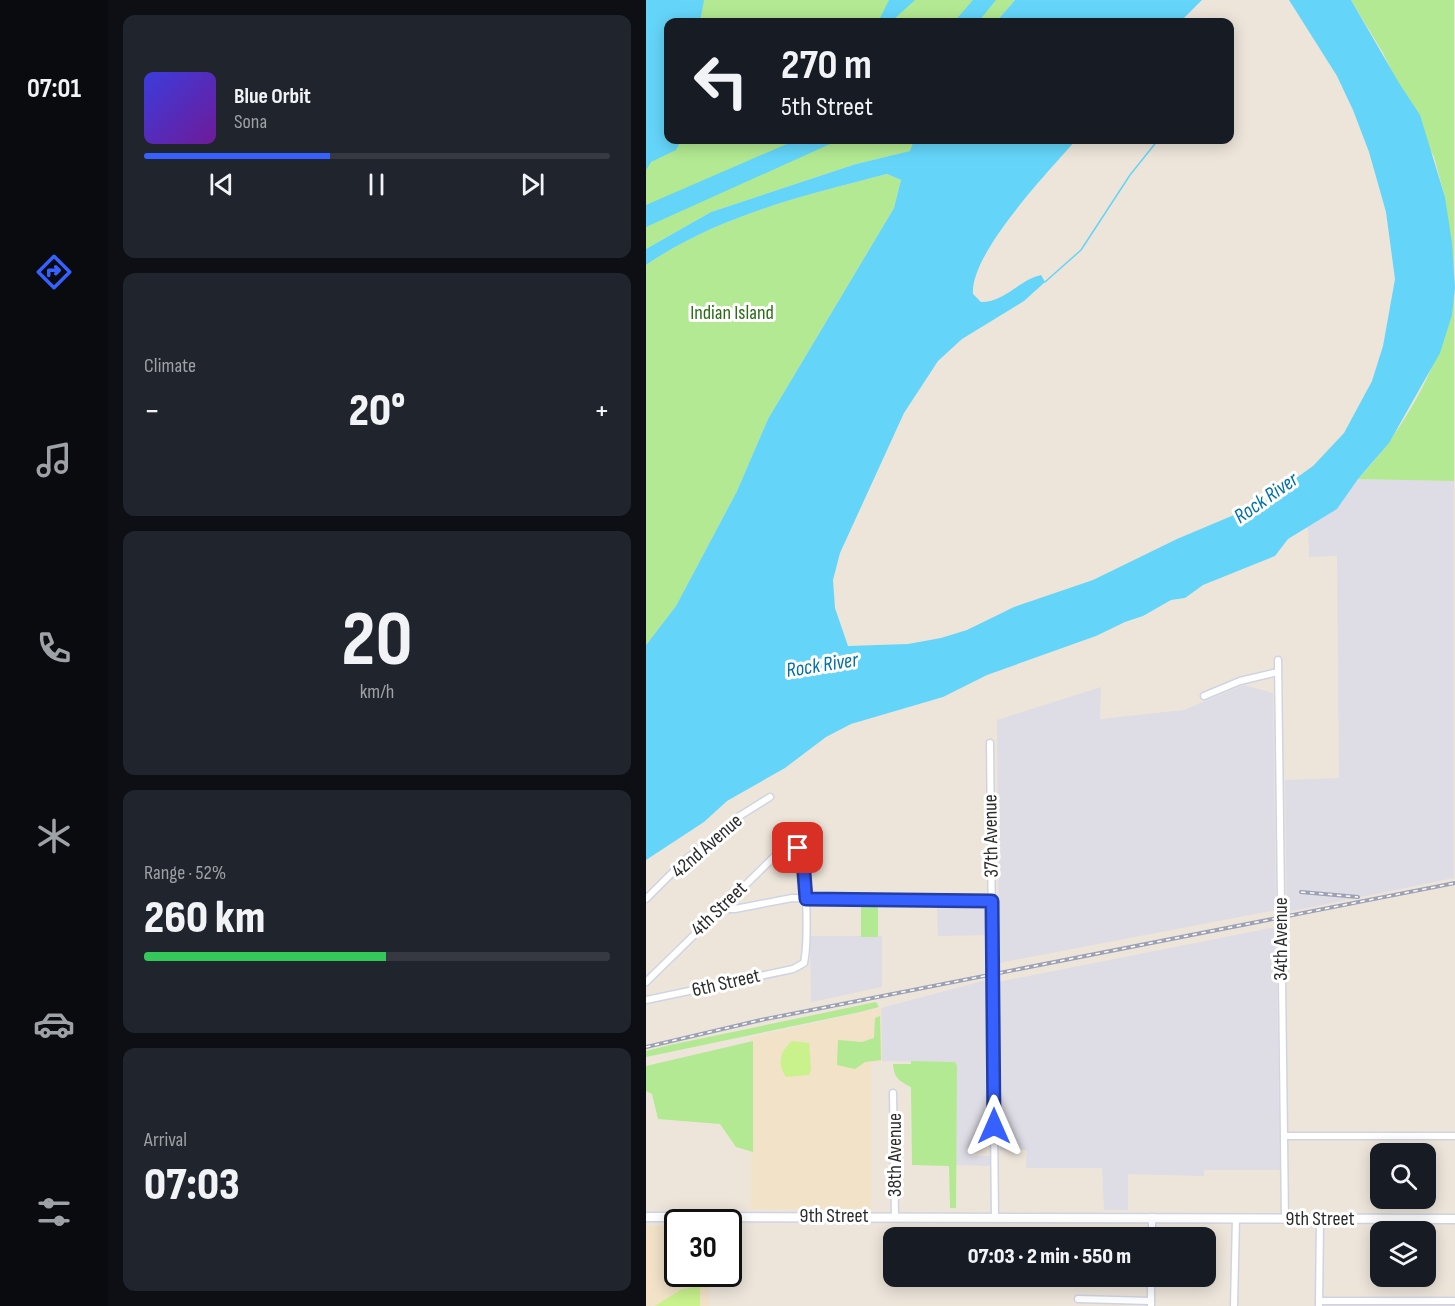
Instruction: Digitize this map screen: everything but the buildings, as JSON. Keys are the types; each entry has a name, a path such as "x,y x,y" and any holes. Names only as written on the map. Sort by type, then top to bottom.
{"street":[{"name":"34th Avenue","path":"1278,660 1285,1219"},
{"path":"1204,696 1240,681 1278,672"},
{"name":"37th Avenue","path":"990,743 995,1217"},
{"name":"42nd Avenue","path":"646,899 686,859 734,825 738,817 770,797"},
{"name":"4th Street","path":"646,982 783,849 798,848 803,860 806,899"},
{"path":"721,909 735,909 792,898 992,901"},
{"name":"6th Street","path":"646,1000 793,969 804,963 806,899"},
{"name":"38th Avenue","path":"893,1093 895,1216"},
{"path":"1284,1136 1454,1136"},
{"name":"9th Street","path":"646,1217 1454,1219"},
{"path":"1152,1217 1152,1227"},
{"path":"1234,1306 1236,1218"},
{"path":"1320,1219 1319,1303 1454,1301"},
{"path":"1078,1299 1151,1303 1151,1287"}],"shaded area":[{"path":"1358,479 1454,481 1454,878 1287,912 1285,780 1339,778 1337,556 1309,557 1308,527 1337,509"},
{"path":"1244,685 1273,693 1276,910 999,963 997,720 1101,687 1100,719 1184,710"},
{"path":"988,906 988,935 938,936 937,907"},
{"path":"1276,927 1280,1170 1204,1170 1204,1176 1128,1174 1128,1210 1104,1210 1102,1168 1026,1168 1027,1150 1000,1150 998,982"},
{"path":"810,936 882,936 882,987 811,1002"},
{"path":"990,979 990,1138 972,1138 973,1156 990,1156 990,1166 956,1165 955,1062 882,1061 881,1008"},
{"path":"881,1008 882,1061 871,1062 871,1209 751,1209 750,1038"},
{"path":"646,1226 664,1226 664,1287 709,1287 709,1306 646,1306"}],"green space":[{"path":"646,0 1015,0 999,18 664,18 664,144 913,144 911,151 856,164 711,212 646,249"},
{"path":"1351,0 1454,0 1454,272 1445,197 1434,157 1383,53"},
{"name":"Indian Island","path":"887,174 901,180 894,208 768,419 737,491 676,606 646,645 646,265 674,248 732,220 793,199"},
{"path":"1454,287 1454,481 1358,479 1392,438 1421,390 1443,339"},
{"path":"861,906 878,906 878,937 861,937"},
{"path":"876,1002 879,1007 860,1012 646,1057 646,1051 670,1045"},
{"path":"880,1016 881,1060 865,1062 855,1069 837,1065 838,1040 862,1042 874,1038 875,1018"},
{"path":"753,1041 753,1152 736,1147 720,1124 658,1119 652,1094 646,1091 646,1066"},
{"path":"792,1041 809,1043 811,1069 809,1075 786,1077 783,1072 782,1053"},
{"path":"911,1061 955,1062 957,1066 956,1208 950,1208 949,1166 912,1165 911,1087 898,1078 893,1064 911,1064"},
{"path":"700,1287 700,1306 655,1306 682,1289"}],"water":[{"path":"646,0 704,0 701,18 664,18 664,144 679,144 676,150 651,162 646,170"},
{"path":"889,0 915,0 895,18 880,18"},
{"path":"973,0 996,0 981,18 957,18"},
{"path":"1015,0 1202,0 1184,18 999,18"},
{"name":"Rock River","path":"1289,0 1351,0 1420,115 1445,197 1452,243 1455,287 1452,315 1440,353 1389,443 1358,479 1337,509 1288,539 1275,556 1203,585 1185,598 1171,600 1143,616 1096,636 987,675 943,697 851,724 826,737 785,768 727,801 704,822 646,860 646,645 676,606 737,491 768,419 894,208 901,180 887,174 762,209 703,233 646,265 646,249 711,212 856,164 910,151 913,144 1073,144 997,235 975,277 973,294 981,302 990,301 1041,275 1045,282 1024,301 962,339 938,361 904,413 840,553 833,580 835,608 848,646 908,644 941,638 967,630 1014,607 1093,580 1177,539 1260,504 1313,466 1344,433 1372,381 1383,346 1395,279 1386,212 1369,152 1337,76"},
{"path":"787,144 830,144 646,227 646,205"}],"waterway":[{"path":"1045,282 1081,250 1130,175 1155,144"}],"railway":[{"path":"646,1047 761,1020 1455,883"},
{"path":"1301,892 1358,897"}],"route":[{"path":"798,848 803,860 806,899 992,901 994,1126"}]}
